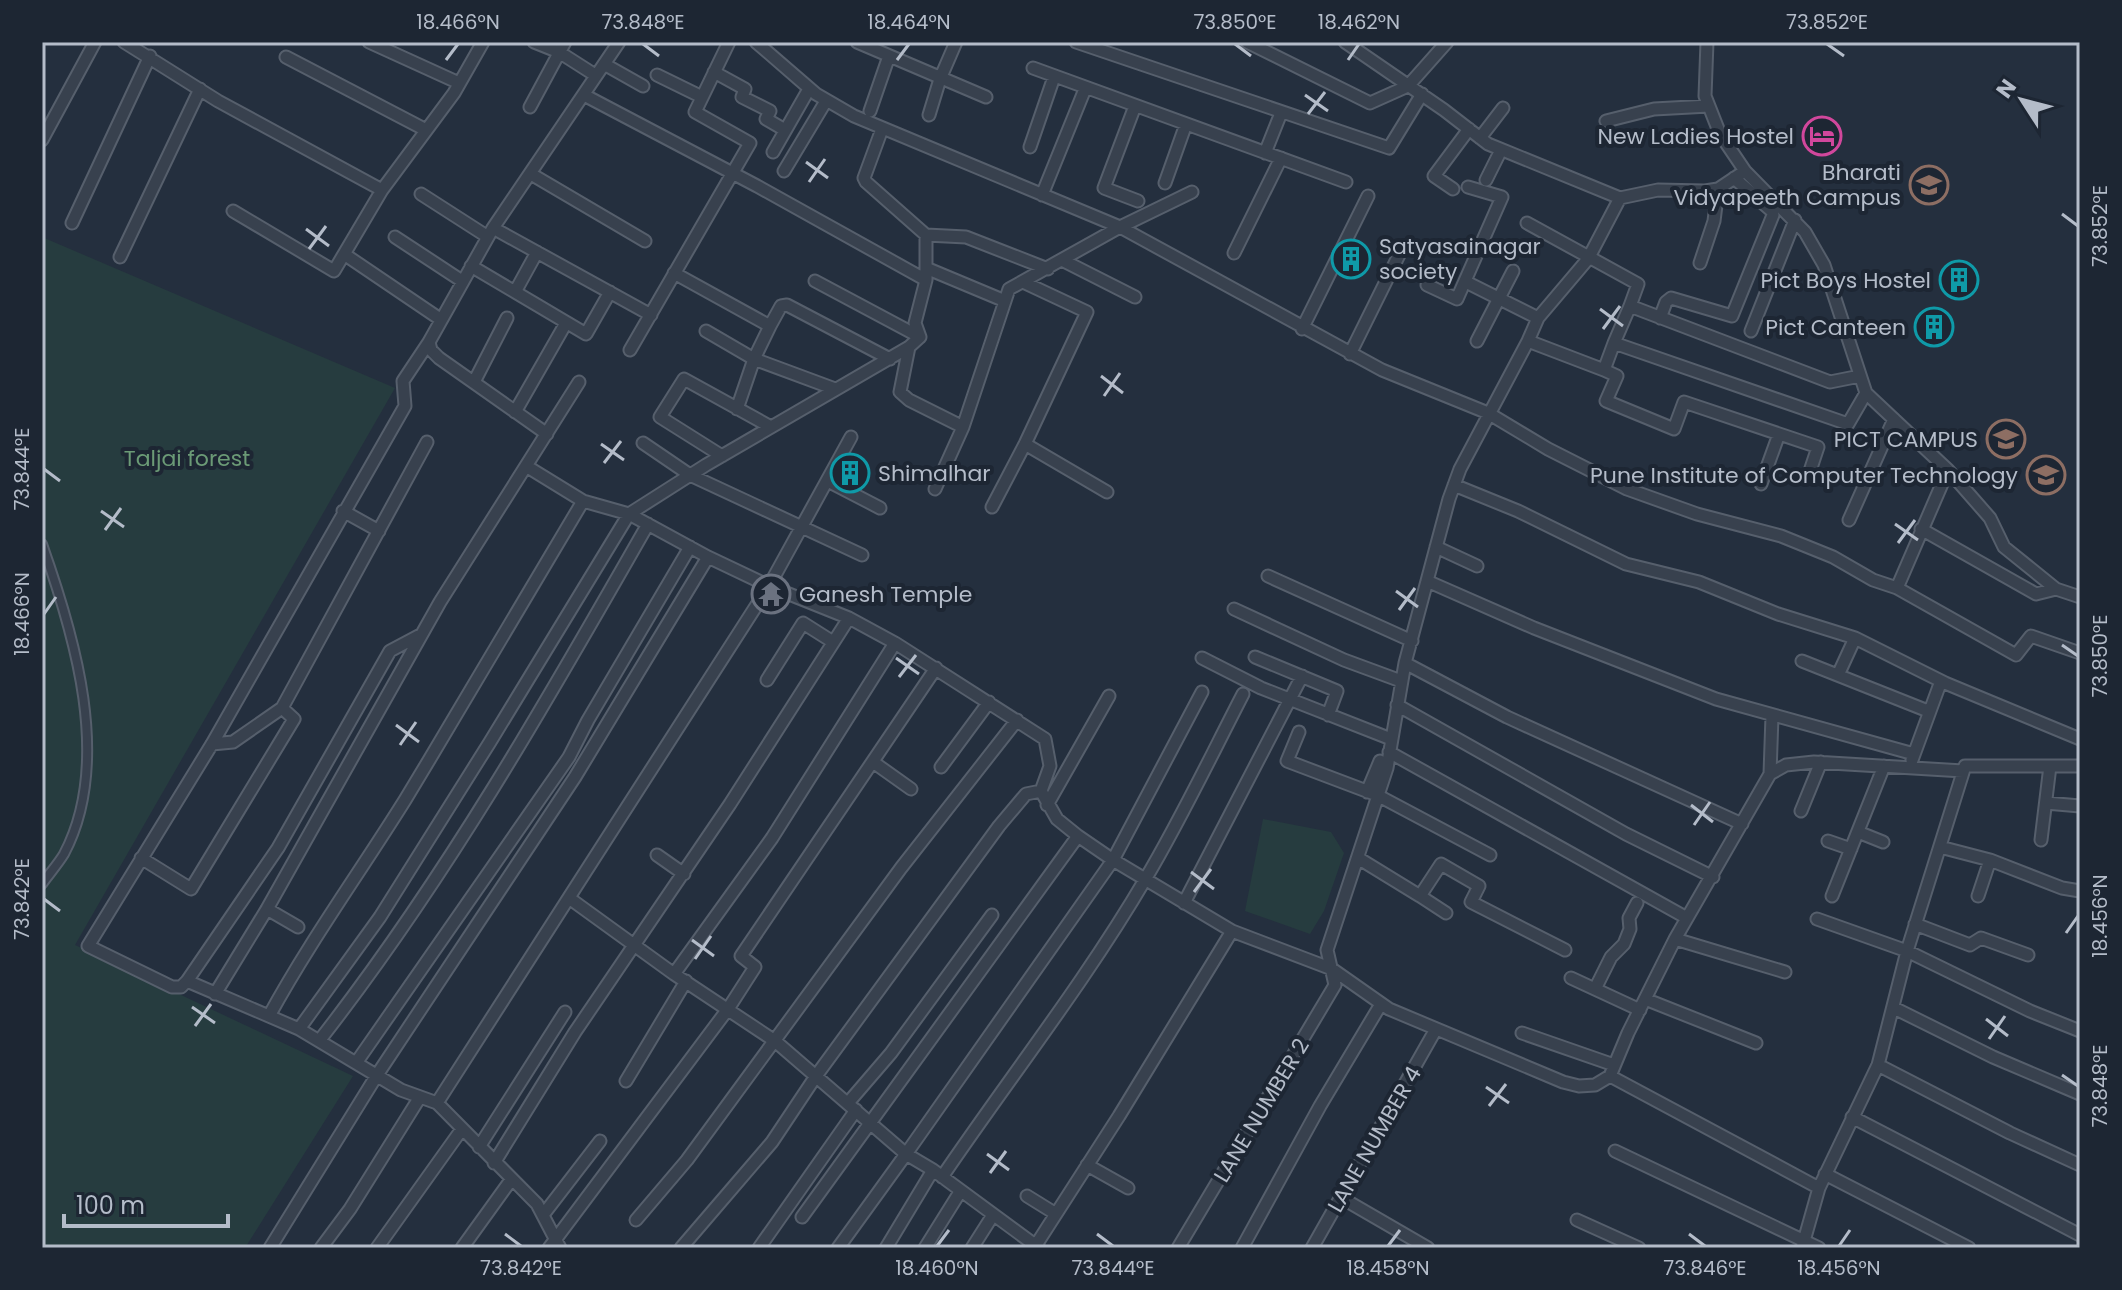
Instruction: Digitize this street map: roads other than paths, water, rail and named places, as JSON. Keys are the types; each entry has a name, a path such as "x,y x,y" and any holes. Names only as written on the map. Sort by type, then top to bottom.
{"street":[{"path":"42,140 95,42"},
{"path":"124,42 200,89 382,190"},
{"path":"369,42 459,83"},
{"path":"233,211 334,271 382,190 459,83 483,42"},
{"path":"534,42 562,47 595,75"},
{"path":"422,634 390,651 278,848 181,987 172,987 88,946 212,744 405,406 403,381 429,342 491,232 619,42"},
{"path":"630,350 750,143 695,112 729,42"},
{"path":"756,42 826,101 882,129 1120,227 1350,354 1488,413 1548,449 1627,489 1697,514 1781,536 1833,557 1873,580 1897,588 2016,655 2031,636 2080,653"},
{"path":"858,42 986,97"},
{"path":"929,115 956,42"},
{"path":"1076,42 1389,148 1422,94"},
{"path":"1247,42 1370,103 1408,86 1447,42"},
{"path":"1345,42 1501,150 1620,198 1658,190 1718,189 1740,174"},
{"path":"1660,318 1666,302 1671,298 1732,316 1773,215 1740,174 1705,96 1707,42"},
{"path":"530,107 562,47"},
{"path":"72,223 150,56"},
{"path":"870,111 889,56"},
{"path":"286,57 426,130"},
{"path":"604,64 643,86"},
{"path":"1033,68 1346,182"},
{"path":"714,72 745,89 742,97 770,111 766,119 785,130"},
{"path":"657,75 702,97"},
{"path":"1030,147 1054,77"},
{"path":"120,257 200,89"},
{"path":"773,152 809,89"},
{"path":"1042,195 1085,89"},
{"path":"584,95 926,274 1005,301"},
{"path":"784,171 826,101"},
{"path":"1135,106 1104,188 1138,201"},
{"path":"1606,121 1654,109 1709,106"},
{"path":"1480,138 1503,108"},
{"path":"1265,153 1281,113"},
{"path":"1165,183 1186,124"},
{"path":"882,129 865,173 866,182 926,235 966,237 1048,269"},
{"path":"1453,189 1434,176 1469,129"},
{"path":"1486,180 1501,150"},
{"path":"1234,253 1281,158"},
{"path":"531,174 645,241"},
{"path":"1740,174 1795,220 1824,265 1866,393 1948,470 1990,518 2004,547 2056,589 2080,597"},
{"path":"1427,285 1457,299 1502,197 1468,187"},
{"path":"1700,263 1714,221 1718,189"},
{"path":"935,489 963,427 1009,289 1120,227 1192,192"},
{"path":"421,194 491,232 537,252 651,315"},
{"path":"1302,329 1368,196"},
{"name":"LANE NUMBER 2","path":"1178,1248 1335,985 1327,950 1358,858 1372,793 1387,768 1384,756 1391,739 1405,663 1454,485 1538,318 1588,259 1620,198"},
{"path":"1751,331 1795,220"},
{"path":"1527,223 1638,284 1604,370"},
{"path":"920,337 915,323 926,274 926,235"},
{"path":"395,237 462,281"},
{"path":"1350,354 1401,251"},
{"path":"515,292 537,252"},
{"path":"344,254 440,319"},
{"path":"1062,260 1135,297"},
{"path":"471,266 586,334 610,292"},
{"path":"1477,341 1513,271"},
{"path":"674,273 770,326"},
{"path":"815,281 920,337"},
{"path":"992,507 1087,312 1023,282"},
{"path":"1466,282 1538,318"},
{"path":"737,409 754,359 781,306 787,305 890,359"},
{"path":"1630,306 1830,382 1860,376"},
{"path":"474,382 507,318"},
{"path":"515,412 566,323"},
{"path":"706,331 754,359 835,389"},
{"path":"299,1029 380,917 629,514 890,359 920,337"},
{"path":"1528,341 1617,376 1606,401 1674,429 1684,402 1818,447 1810,471"},
{"path":"429,342 431,350 439,358 547,434"},
{"path":"1614,343 1848,424 1866,393"},
{"path":"909,347 900,392 909,400 963,427"},
{"path":"722,456 660,417 684,379 771,427"},
{"path":"215,994 267,909 422,634 579,382"},
{"path":"1849,520 1894,419"},
{"path":"1761,484 1779,434"},
{"path":"437,1103 769,586 851,437"},
{"path":"212,744 233,742 282,708 427,442"},
{"path":"643,443 690,475 862,555"},
{"path":"1025,444 1107,492"},
{"path":"526,466 583,501 629,514 769,586 849,618 895,643 1017,720 1045,739 1050,766 1041,791 1057,819 1113,860 1184,903 1232,931 1332,969 1381,1004 1563,1082 1579,1086 1595,1085 1612,1071 1675,939 1770,774 1772,716"},
{"path":"1897,588 1948,470"},
{"path":"828,481 880,508"},
{"path":"1454,485 1518,511 1626,564 1699,582 1778,614 1855,638 1941,681 2080,739"},
{"path":"269,1016 304,954 405,798 583,501"},
{"path":"343,511 379,531"},
{"path":"319,1041 419,905 516,752 648,524"},
{"path":"1921,529 2036,594 2056,589"},
{"path":"42,544 74,644 84,706 87,769 77,819 64,854 42,884"},
{"path":"356,1063 569,757 690,547"},
{"path":"1436,547 1477,566"},
{"path":"270,1248 377,1075 575,777 708,557"},
{"path":"1268,576 1412,641"},
{"path":"1427,581 1670,682 1772,716 1914,754"},
{"path":"1234,609 1344,660 1401,681"},
{"path":"494,1163 575,1032 684,874 849,618"},
{"path":"767,680 803,623 833,642"},
{"path":"1838,675 1855,638"},
{"path":"674,974 772,838 895,643"},
{"path":"1255,657 1337,691 1328,715"},
{"path":"1202,658 1261,688 1391,739"},
{"path":"1802,661 1928,711"},
{"path":"1405,663 1507,717 1742,824"},
{"path":"555,1245 728,1009 755,967 741,956 936,668"},
{"path":"1184,903 1302,676"},
{"path":"1909,768 1941,681"},
{"path":"838,1248 1113,860 1202,692"},
{"path":"886,1248 937,1173 1037,1045 1145,879 1243,694"},
{"path":"1047,805 1109,696"},
{"path":"941,767 989,702"},
{"path":"1397,705 1626,834 1713,877"},
{"path":"141,858 191,889 294,719 282,708"},
{"path":"636,1220 687,1160 901,868 1017,720"},
{"path":"1299,732 1287,761 1372,793 1490,855"},
{"path":"1384,756 1687,918"},
{"path":"873,762 911,789"},
{"path":"1770,774 1786,765 1821,762 1963,771"},
{"path":"1801,811 1821,762"},
{"path":"1832,896 1884,766"},
{"path":"1803,1244 1819,1188 1878,1065 1907,951 1965,766 2080,766"},
{"path":"2041,840 2050,766"},
{"path":"681,1248 772,1142 816,1076 999,826 1026,794 1041,791"},
{"path":"2046,803 2080,806"},
{"path":"1858,832 1883,842"},
{"path":"802,1217 1078,836"},
{"path":"1828,841 1851,849"},
{"path":"1940,847 1990,860 2062,888 2080,891"},
{"path":"657,855 684,874"},
{"path":"1358,858 1446,913"},
{"path":"1978,896 1990,860"},
{"path":"1420,896 1441,864 1479,886 1471,902 1565,950"},
{"path":"569,898 674,974 775,1041 906,1154 1038,1247 1232,931"},
{"path":"1595,989 1611,957 1624,944 1630,929 1629,918 1637,903"},
{"path":"267,909 298,927"},
{"path":"759,1248 852,1107 992,915"},
{"path":"1817,919 1907,951 2030,1011 2080,1031"},
{"path":"1915,924 1970,945 1981,938 2028,955"},
{"path":"1675,939 1785,972"},
{"path":"1571,978 1595,989 1756,1043"},
{"path":"187,981 299,1029 401,1090 437,1103 537,1204 555,1245"},
{"path":"626,1081 686,981"},
{"path":"1242,1248 1320,1106 1381,1004"},
{"path":"1894,1008 1993,1057 2080,1094"},
{"path":"479,1147 565,1012"},
{"name":"LANE NUMBER 4","path":"1312,1248 1436,1029"},
{"path":"1522,1033 1612,1071 1819,1188"},
{"path":"1878,1065 2080,1165"},
{"path":"321,1248 350,1209 420,1097"},
{"path":"1852,1117 2080,1235"},
{"path":"377,1248 462,1129"},
{"path":"543,1215 600,1141"},
{"path":"1615,1151 1803,1244 1819,1248"},
{"path":"1087,1165 1128,1188"},
{"path":"1825,1174 1969,1248"},
{"path":"462,1248 511,1180"},
{"path":"925,1248 960,1192"},
{"path":"1027,1196 1056,1214"},
{"path":"1340,1197 1428,1248"},
{"path":"972,1248 993,1215"},
{"path":"1577,1220 1639,1248"}],"place":[{"name":"New Ladies Hostel","path":"1822,136"},
{"name":"Bharati Vidyapeeth Campus","path":"1929,185"},
{"name":"Satyasainagar society","path":"1351,259"},
{"name":"Pict Boys Hostel","path":"1959,280"},
{"name":"Pict Canteen","path":"1934,327"},
{"name":"PICT CAMPUS","path":"2006,439"},
{"name":"Shimalhar","path":"850,473"},
{"name":"Pune Institute of Computer Technology","path":"2046,475"},
{"name":"Ganesh Temple","path":"771,594"}],"park label":[{"name":"Taljai forest","path":"187,458"}]}
